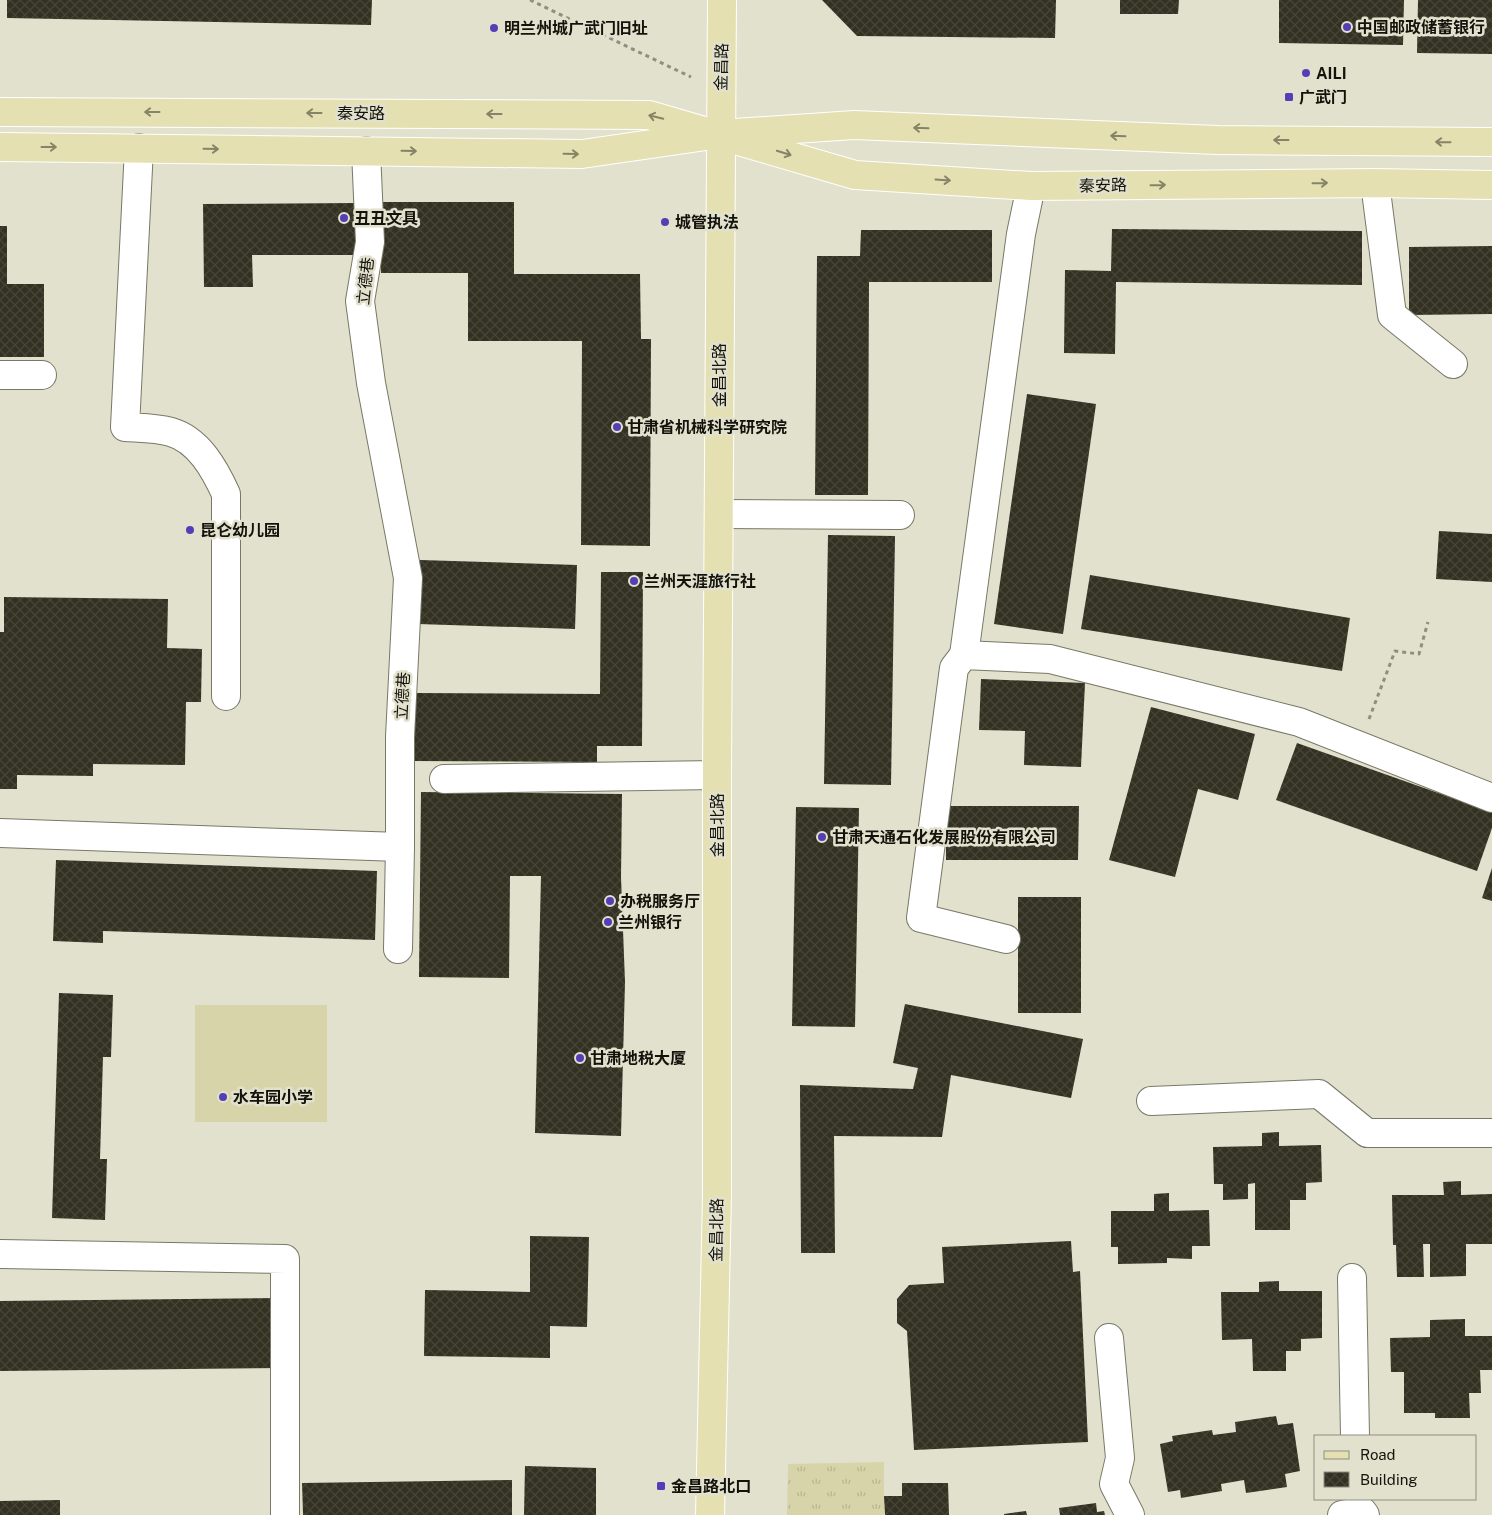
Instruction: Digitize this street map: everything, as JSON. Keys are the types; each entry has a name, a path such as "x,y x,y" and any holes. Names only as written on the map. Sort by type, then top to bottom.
{"main road":[{"name":"金昌路","path":"720,134 722,0"},
{"name":"秦安路","path":"0,112 649,115 720,134 855,175 1031,186 1375,183 1492,185"},
{"name":"秦安路","path":"0,147 582,154 720,134 854,125 1218,140 1492,142"},
{"name":"金昌北路","path":"710,1515 717,1195 720,134"}],"street":[{"path":"139,148 125,427 172,432 196,447 214,468 226,494 226,696"},
{"name":"立德巷","path":"366,150 370,242 360,301 371,383 408,578 400,736 398,949"},
{"path":"1375,183 1392,315 1453,364"},
{"path":"1006,939 921,918 954,668 964,655 1021,234 1031,186"},
{"path":"0,375 42,376"},
{"path":"719,514 900,515"},
{"path":"964,655 1050,659 1299,722 1492,798"},
{"path":"444,778 717,775"},
{"path":"0,833 400,847"},
{"path":"1151,1101 1319,1094 1367,1133 1492,1134"},
{"path":"0,1254 285,1259 285,1515"},
{"path":"1352,1278 1355,1435"},
{"path":"1109,1338 1120,1458 1114,1484 1130,1515"}],"path":[{"path":"530,0 721,91"},
{"path":"1359,745 1395,651 1419,654 1428,622"}],"green space":[{"path":"195,1005 327,1005 327,1122 195,1122"},
{"path":"884,1462 884,1515 787,1515 788,1464"}],"building":[{"path":"7,0 372,0 371,25 7,18"},
{"path":"822,0 1056,0 1055,38 857,36"},
{"path":"1120,0 1179,0 1178,14 1120,14"},
{"path":"1279,0 1404,0 1403,45 1279,43"},
{"path":"1418,0 1492,0 1492,54 1417,53"},
{"path":"381,202 514,202 514,274 640,274 641,339 651,339 650,546 581,545 582,341 468,341 468,273 381,273"},
{"path":"358,203 358,255 252,255 253,287 204,287 203,204"},
{"path":"0,226 7,226 7,284 44,284 44,357 0,357"},
{"path":"1112,229 1362,231 1362,285 1116,282 1115,354 1064,353 1065,270 1111,271"},
{"path":"861,230 992,230 992,282 869,282 868,495 815,495 817,256 860,256"},
{"path":"1492,246 1492,314 1409,315 1409,247"},
{"path":"1027,394 1096,404 1063,634 994,624"},
{"path":"1439,531 1492,534 1492,582 1436,579"},
{"path":"828,535 895,536 891,785 824,784"},
{"path":"420,560 577,565 575,629 418,624"},
{"path":"601,572 643,572 642,746 597,746 597,762 414,761 414,693 600,694"},
{"path":"1090,575 1350,618 1342,671 1081,629"},
{"path":"4,597 168,599 167,648 202,649 201,702 186,702 185,765 93,764 93,776 17,775 17,789 0,789 0,632 4,632"},
{"path":"981,679 1085,683 1081,767 1024,765 1025,731 979,730"},
{"path":"1151,707 1255,734 1238,800 1198,789 1175,877 1109,860"},
{"path":"1297,743 1492,812 1492,828 1477,871 1276,800"},
{"path":"421,792 622,794 621,877 625,982 621,1136 535,1133 541,876 510,876 509,978 419,977"},
{"path":"946,806 1079,806 1078,860 946,860"},
{"path":"796,807 859,808 855,1027 792,1026"},
{"path":"56,860 377,871 375,940 103,931 103,943 53,941"},
{"path":"1492,868 1492,901 1482,898"},
{"path":"1018,897 1081,897 1081,1013 1018,1013"},
{"path":"59,993 113,995 111,1057 103,1057 100,1159 107,1159 105,1220 52,1218"},
{"path":"905,1004 1083,1039 1071,1098 951,1075 942,1137 834,1136 835,1253 801,1253 800,1085 913,1089 918,1068 893,1063"},
{"path":"1279,1132 1279,1146 1321,1145 1322,1182 1306,1183 1306,1200 1290,1200 1290,1230 1255,1230 1255,1183 1248,1184 1248,1199 1223,1200 1223,1184 1214,1184 1213,1147 1262,1146 1262,1133"},
{"path":"1461,1181 1461,1195 1492,1194 1492,1244 1466,1244 1466,1276 1430,1277 1430,1244 1423,1244 1424,1277 1397,1277 1396,1245 1393,1245 1392,1195 1444,1195 1443,1182"},
{"path":"1169,1193 1169,1211 1209,1210 1210,1246 1192,1246 1192,1259 1167,1258 1167,1263 1118,1264 1118,1247 1111,1247 1111,1211 1154,1211 1154,1194"},
{"path":"530,1236 589,1237 587,1327 550,1326 550,1358 424,1356 425,1290 530,1292"},
{"path":"1071,1241 1073,1272 1080,1271 1088,1442 914,1450 907,1331 897,1323 897,1299 909,1285 944,1283 942,1247"},
{"path":"1279,1281 1279,1291 1322,1291 1322,1338 1301,1339 1301,1351 1286,1351 1286,1371 1253,1371 1252,1339 1222,1340 1221,1292 1259,1292 1259,1282"},
{"path":"281,1298 282,1368 0,1371 0,1301"},
{"path":"1465,1319 1465,1336 1492,1336 1492,1370 1480,1370 1481,1393 1469,1393 1470,1418 1435,1418 1435,1413 1404,1413 1404,1372 1391,1372 1390,1338 1430,1337 1430,1320"},
{"path":"1276,1416 1278,1425 1293,1423 1300,1471 1285,1474 1287,1487 1246,1493 1244,1480 1221,1484 1222,1491 1181,1498 1180,1490 1168,1492 1160,1444 1173,1441 1172,1436 1212,1430 1213,1435 1236,1432 1235,1422"},
{"path":"525,1466 596,1468 596,1515 524,1515"},
{"path":"512,1480 512,1515 303,1515 302,1483"},
{"path":"902,1483 948,1483 949,1515 885,1515 884,1496 902,1496"},
{"path":"60,1500 60,1515 0,1515 0,1501"},
{"path":"1096,1503 1097,1512 1104,1511 1105,1515 1060,1515 1059,1508"},
{"path":"1026,1511 1027,1515 1004,1515 1004,1514"}],"place":[{"name":"中国邮政储蓄银行","path":"1347,27"},
{"name":"明兰州城广武门旧址","path":"494,28"},
{"name":"AILI","path":"1306,73"},
{"name":"广武门","path":"1289,97"},
{"name":"丑丑文具","path":"344,218"},
{"name":"城管执法","path":"665,222"},
{"name":"甘肃省机械科学研究院","path":"617,427"},
{"name":"昆仑幼儿园","path":"190,530"},
{"name":"兰州天涯旅行社","path":"634,581"},
{"name":"甘肃天通石化发展股份有限公司","path":"822,837"},
{"name":"办税服务厅","path":"610,901"},
{"name":"兰州银行","path":"608,922"},
{"name":"甘肃地税大厦","path":"580,1058"},
{"name":"水车园小学","path":"223,1097"},
{"name":"金昌路北口","path":"661,1486"}]}
